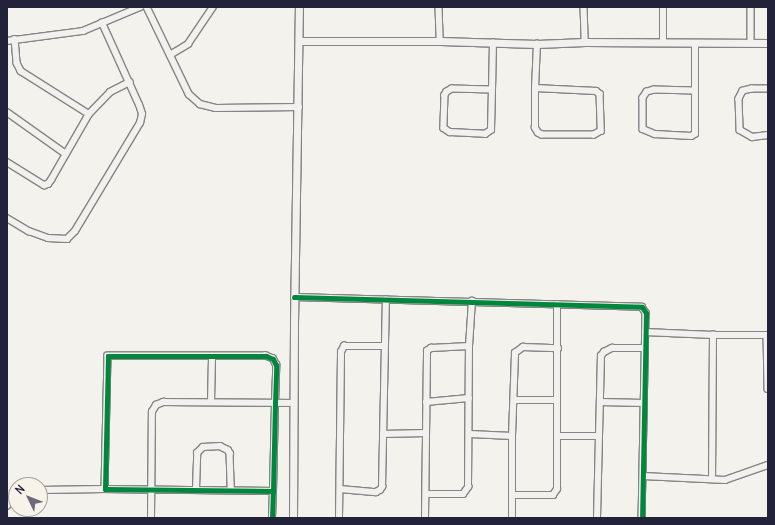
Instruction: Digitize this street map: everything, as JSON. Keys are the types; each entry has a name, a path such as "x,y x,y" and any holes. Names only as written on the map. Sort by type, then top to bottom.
{"street":[{"path":"7,41 83,31 140,7"},
{"path":"147,7 189,94 200,104 216,108 299,107"},
{"path":"293,518 294,297 299,107 299,7"},
{"path":"439,7 440,41"},
{"path":"584,7 585,42"},
{"path":"663,42 664,7"},
{"path":"751,7 751,43"},
{"path":"170,55 188,44 210,8"},
{"path":"7,218 29,231 48,238 66,239 75,231 140,123 142,114 130,82 102,23"},
{"path":"15,39 17,63 21,71 89,114"},
{"path":"299,41 440,41 537,44 585,42 663,42 695,44 768,43"},
{"path":"492,90 452,88 445,95 444,128 450,132 489,133 491,130 494,43"},
{"path":"536,88 596,91 600,94 601,131 594,135 542,135 538,133 535,128 537,44"},
{"path":"695,44 695,91 695,134 692,136 654,134 643,129 643,98 647,92 654,90 695,91"},
{"path":"7,162 44,185 51,180 89,114 110,92 130,82"},
{"path":"768,89 752,89 743,91 739,99 740,130 752,136 768,136"},
{"path":"7,112 66,154"},
{"path":"294,297 642,307 646,313 644,348 642,518"},
{"path":"340,490 376,492 380,490 383,434 386,300"},
{"path":"426,494 463,494 467,491 470,434 469,346 472,301"},
{"path":"513,495 553,495 557,489 557,305"},
{"path":"645,332 713,335 768,335 768,389"},
{"path":"712,479 713,335"},
{"path":"338,518 340,490 340,352 344,346 384,346"},
{"path":"424,518 426,494 427,351 431,348 469,346"},
{"path":"512,518 512,436 515,353 523,347 558,348"},
{"path":"597,518 601,356 604,352 612,348 644,348"},
{"path":"105,489 108,356 266,356 273,359 276,365 272,518"},
{"path":"211,402 212,357"},
{"path":"426,402 469,398"},
{"path":"514,400 557,400"},
{"path":"151,518 152,412 156,405 163,402 294,403"},
{"path":"600,402 644,403"},
{"path":"383,434 426,433"},
{"path":"470,434 512,436"},
{"path":"558,436 599,436"},
{"path":"196,489 197,453 203,447 220,446 228,450 230,453 231,490"},
{"path":"642,476 725,480 768,465"},
{"path":"48,490 196,489 273,491"}],"cycle path":[{"path":"294,297 642,307 646,313 642,518"},
{"path":"272,518 273,491 276,365 273,359 266,356 108,356 105,489 273,491"}]}
